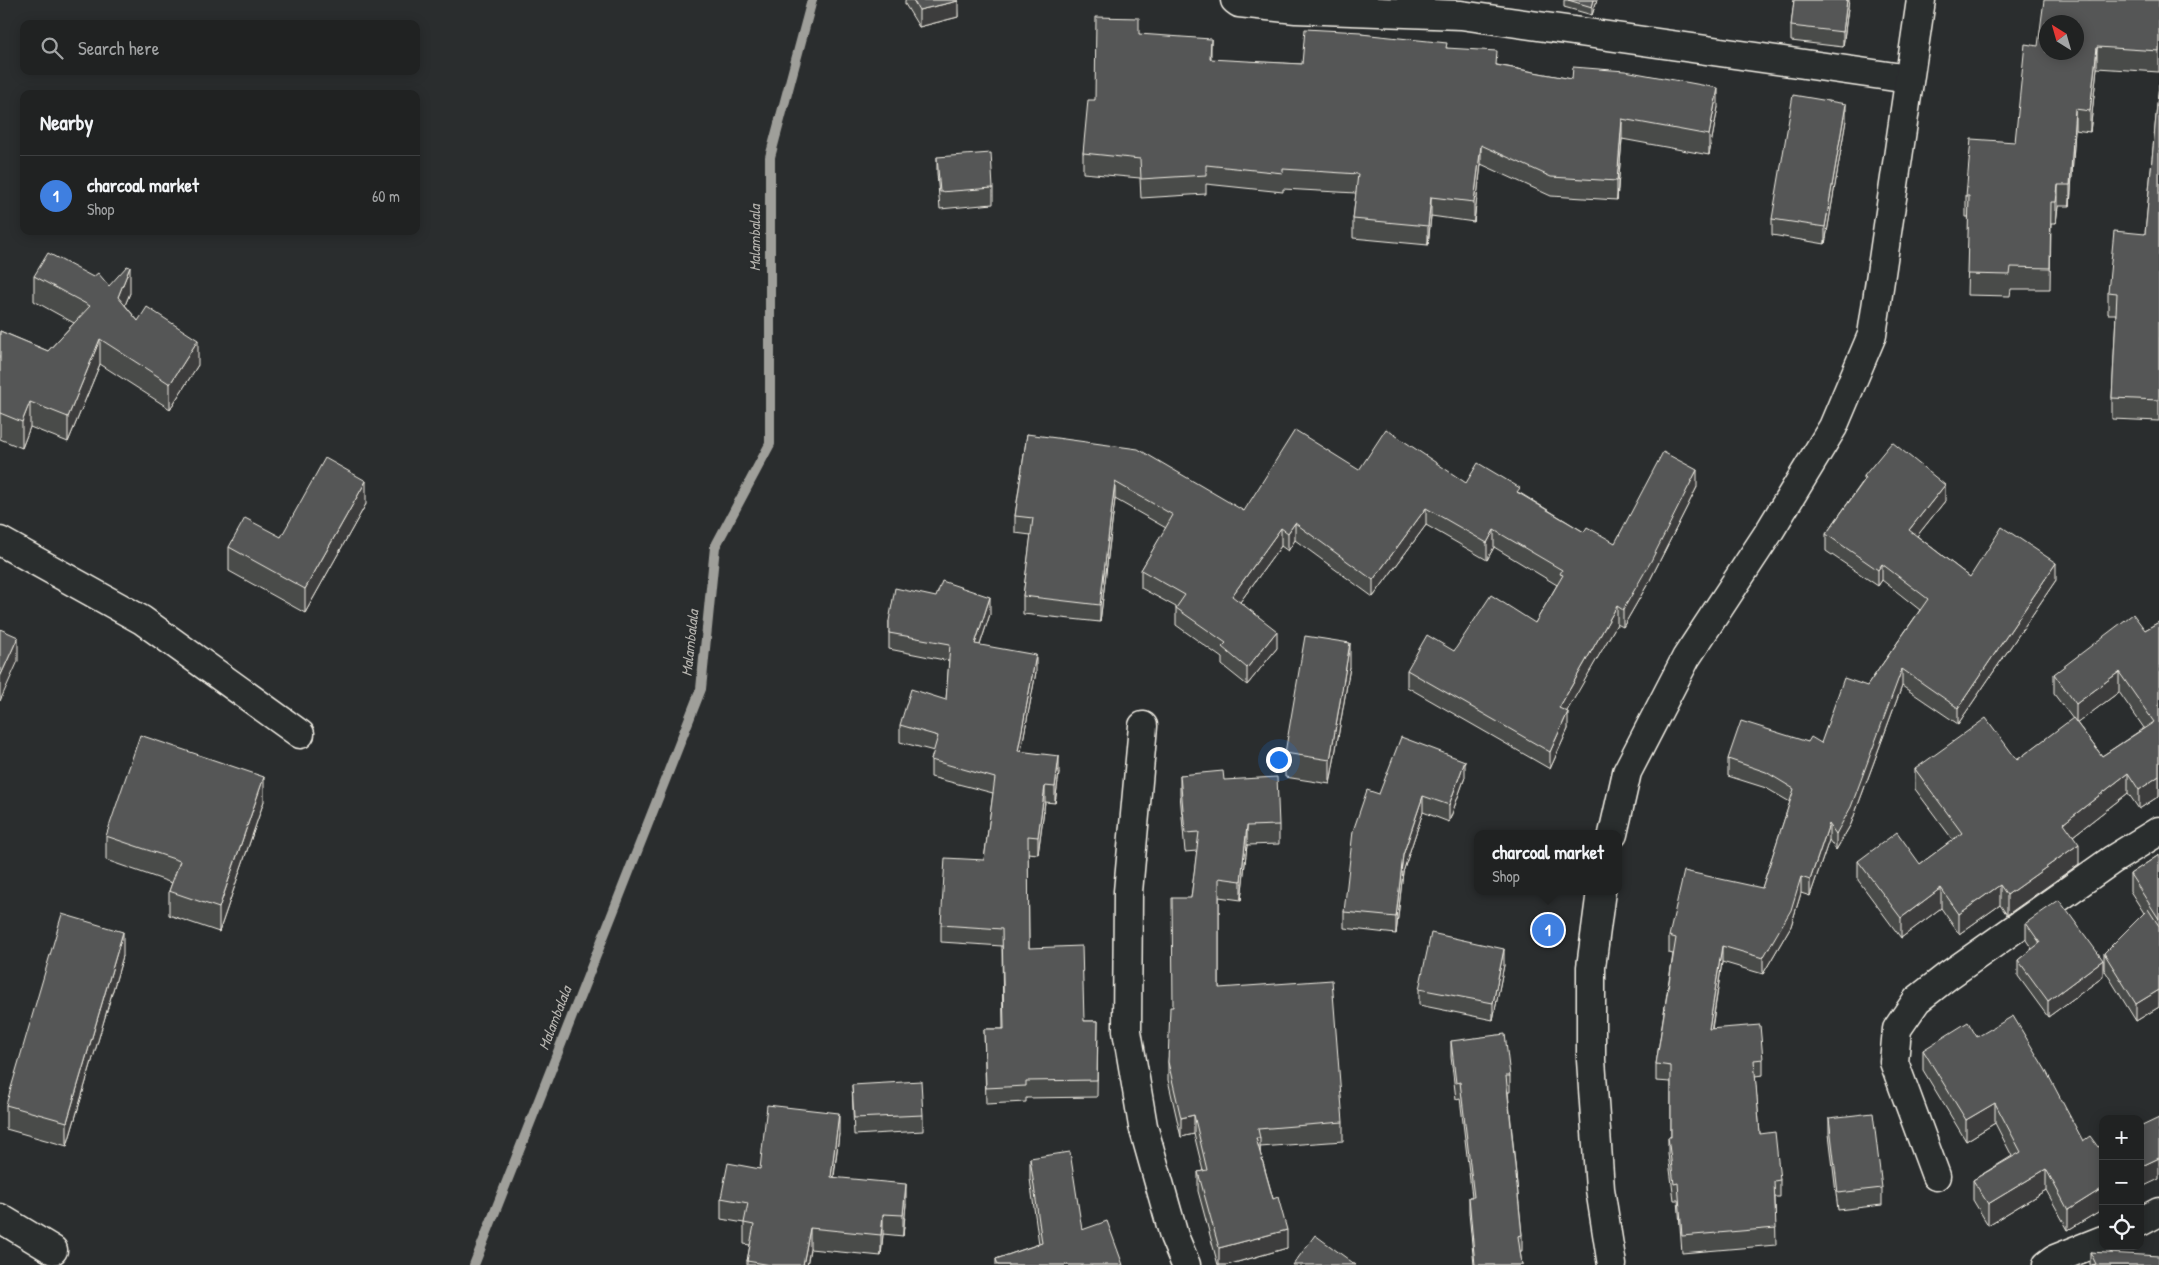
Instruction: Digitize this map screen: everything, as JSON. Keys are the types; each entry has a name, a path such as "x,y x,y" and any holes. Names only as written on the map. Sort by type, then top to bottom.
{"street":[{"path":"1235,0 1239,3 1296,9 1461,8 1909,79"},
{"path":"1614,830 1627,772 1631,763 1686,658 1769,532 1833,426 1872,335 1921,0"},
{"path":"0,541 142,620 300,734"},
{"path":"1143,726 1128,892 1127,1031 1143,1126 1174,1236 1186,1265"},
{"path":"1936,1176 1894,1062 1897,1029 1917,1000 1949,975 2112,860 2159,831"},
{"path":"1600,895 1591,967 1591,1060 1600,1189 1612,1265"},
{"path":"2144,1220 2159,1212"},
{"path":"0,1218 52,1250"},
{"path":"2047,1265 2055,1259 2099,1242"}],"building":[{"path":"913,0 957,0 958,1 919,10"},
{"path":"1568,0 1594,0 1592,7"},
{"path":"1794,0 1847,0 1843,32 1791,26"},
{"path":"2044,0 2159,0 2159,51 2097,47 2090,111 2075,109 2070,185 2058,185 2056,202 2051,202 2050,268 2011,267 2010,275 1967,274 1969,196 1966,196 1971,139 2015,142 2025,44 2038,46 2039,38 2039,60 2084,60 2084,15 2042,15"},
{"path":"1096,17 1139,18 1139,34 1211,39 1210,59 1302,64 1305,29 1361,32 1361,34 1447,43 1446,48 1497,51 1496,65 1572,79 1573,67 1625,71 1718,88 1709,135 1622,119 1617,181 1551,177 1481,145 1474,202 1431,197 1428,226 1353,219 1358,174 1283,169 1283,173 1206,165 1206,175 1141,179 1140,159 1083,153 1088,100 1095,100"},
{"path":"2159,84 2159,400 2112,398 2117,293 2108,292 2114,231 2145,234"},
{"path":"1793,95 1846,104 1825,227 1772,219"},
{"path":"991,153 993,188 940,192 937,157"},
{"path":"48,253 93,277 98,273 109,286 127,266 130,267 118,297 138,321 147,307 198,340 170,384 100,339 68,417 30,402 22,422 0,413 0,331 48,351 90,306 34,276"},
{"path":"1386,429 1466,483 1478,463 1520,488 1517,492 1584,532 1587,527 1615,543 1663,452 1697,470 1650,563 1623,610 1617,606 1559,708 1568,712 1550,752 1407,670 1427,635 1454,651 1491,595 1535,623 1563,575 1560,574 1562,570 1494,530 1487,543 1426,508 1373,580 1295,523 1288,533 1281,528 1232,596 1277,631 1247,668 1222,647 1226,643 1176,608 1185,595 1141,570 1173,515 1115,482 1100,605 1023,596 1033,518 1015,516 1027,434 1138,449 1244,511 1295,430 1359,470"},
{"path":"1892,442 1945,485 1909,530 1970,577 2002,527 2056,563 1958,708 1902,669 1851,807 1836,834 1829,824 1810,880 1801,877 1791,910 1763,958 1722,946 1709,1029 1760,1025 1763,1059 1754,1060 1760,1134 1775,1132 1780,1180 1774,1181 1776,1228 1682,1236 1678,1183 1674,1184 1668,1137 1671,1137 1671,1066 1656,1064 1676,938 1669,936 1684,871 1762,888 1794,789 1766,772 1728,759 1741,721 1808,742 1811,737 1821,743 1844,678 1867,686 1928,599 1882,564 1878,570 1826,534 1866,478 1864,476"},
{"path":"325,458 366,481 305,589 229,547 245,518 281,537"},
{"path":"942,581 990,597 975,644 1036,655 1018,751 1059,756 1055,787 1045,786 1038,837 1028,836 1029,948 1082,946 1084,1021 1098,1021 1097,1080 1026,1081 1026,1086 986,1088 984,1029 1004,1029 1002,929 941,925 945,858 984,860 995,778 931,760 938,736 900,725 911,689 946,700 950,644 889,633 889,621 895,588 936,597"},
{"path":"2133,614 2145,630 2159,622 2159,776 2139,790 2128,773 2064,823 2079,844 2007,895 2000,885 1959,914 1941,888 1901,918 1858,861 1897,832 1920,864 1962,833 1915,769 1986,718 2017,760 2073,718 2102,756 2154,722 2119,672 2076,704 2054,674"},
{"path":"0,629 18,637 0,677"},
{"path":"1305,636 1350,643 1330,760 1285,753"},
{"path":"140,735 264,777 219,908 169,891 180,861 106,836"},
{"path":"1401,737 1465,761 1449,805 1423,796 1403,855 1396,917 1344,912 1353,831 1367,790 1379,794"},
{"path":"1223,771 1224,780 1277,777 1279,825 1247,826 1241,881 1219,878 1219,988 1332,980 1343,1122 1258,1129 1260,1138 1256,1138 1273,1199 1278,1197 1287,1230 1219,1248 1198,1172 1207,1170 1194,1115 1181,1118 1168,1062 1170,1007 1173,1007 1172,898 1191,898 1199,832 1185,833 1180,775"},
{"path":"2159,855 2159,919 2130,874"},
{"path":"2059,900 2103,960 2048,1001 2018,960 2040,943 2026,923"},
{"path":"2148,909 2159,926 2159,990 2136,1004 2104,953"},
{"path":"62,914 123,932 67,1122 6,1105"},
{"path":"1431,933 1504,949 1493,1003 1419,989"},
{"path":"2013,1016 2045,1069 2083,1141 2090,1136 2099,1147 2099,1191 2068,1210 2046,1169 1988,1204 1973,1180 2021,1152 1995,1103 1966,1120 1923,1050 1968,1022 1977,1037"},
{"path":"1505,1034 1510,1076 1506,1076 1522,1235 1518,1236 1522,1265 1475,1265 1469,1197 1474,1197 1460,1082 1456,1083 1451,1041"},
{"path":"921,1081 923,1115 854,1118 852,1085"},
{"path":"767,1105 839,1113 831,1177 906,1184 903,1215 883,1214 881,1235 810,1228 803,1265 771,1265 747,1261 754,1225 744,1223 748,1203 721,1198 728,1163 760,1169"},
{"path":"1873,1113 1882,1188 1838,1193 1829,1118"},
{"path":"2159,1118 2159,1158 2144,1165 2144,1160 2144,1125"},
{"path":"1070,1152 1082,1230 1107,1221 1123,1265 998,1265 996,1259 1042,1243 1030,1158"},
{"path":"1315,1235 1356,1265 1293,1265"},
{"path":"2090,1252 2159,1256 2159,1265 2092,1265 2096,1264"}],"waterway":[{"name":"Malambalala","path":"474,1265 701,689 715,547 770,444 770,157 812,0"}],"place":[{"name":"charcoal market","path":"1548,930"}]}
